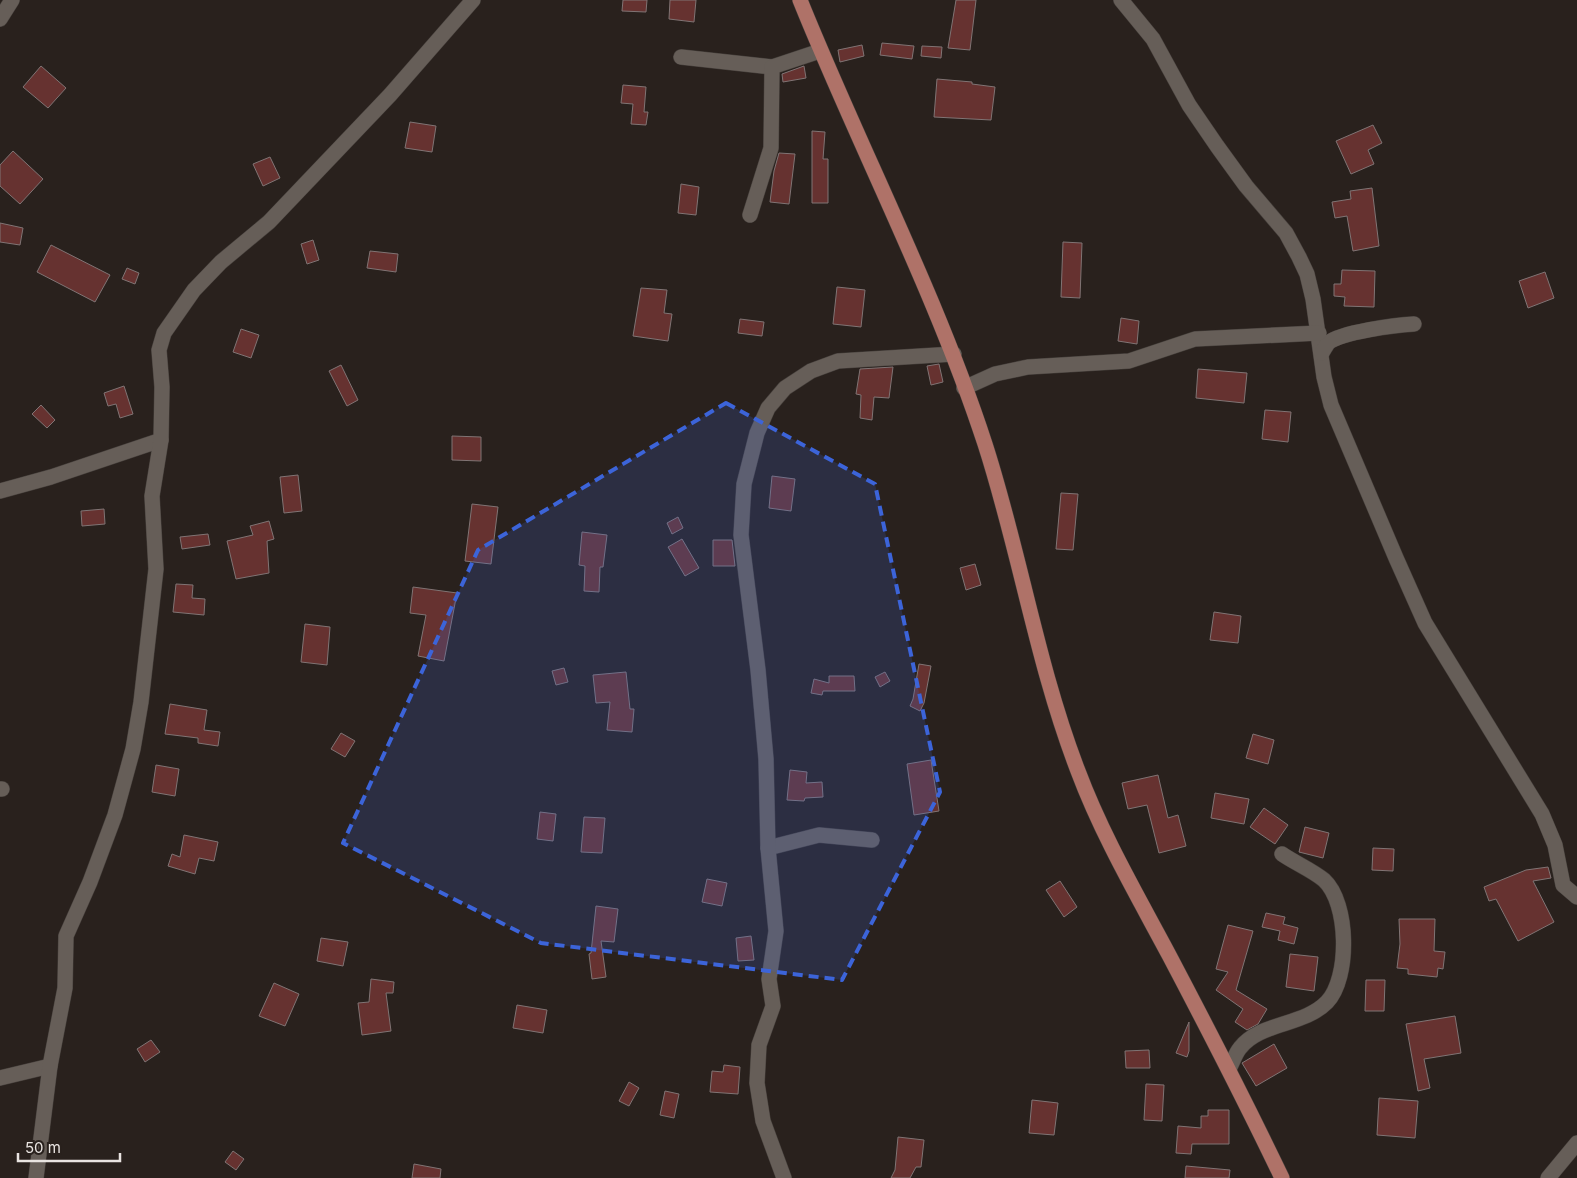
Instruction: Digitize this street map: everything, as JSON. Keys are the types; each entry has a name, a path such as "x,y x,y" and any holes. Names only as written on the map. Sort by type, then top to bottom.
{"main road":[{"path":"800,0 820,51 954,354 964,388 985,443 1058,717 1078,773 1141,903 1229,1069 1282,1178"}],"street":[{"path":"0,19 12,0"},
{"path":"36,1178 50,1066 65,988 66,936 90,882 115,815 133,749 149,640 155,577 152,496 161,440 162,387 159,350 164,333 174,316 194,290 221,262 269,222 390,95 473,0"},
{"path":"1121,0 1153,39 1189,105 1217,146 1246,186 1286,233 1307,274 1331,404 1425,623 1542,814 1554,845 1563,885 1577,897"},
{"path":"681,57 772,67 820,51"},
{"path":"750,215 771,148 772,67"},
{"path":"1322,354 1328,343 1357,333 1386,326 1414,324"},
{"path":"964,388 995,374 1028,367 1129,361 1195,339 1319,333"},
{"path":"784,1178 763,1121 756,1083 759,1045 773,1006 770,979 776,930 768,848 766,759 758,670 741,535 744,484 757,433 768,408 785,388 810,371 838,361 954,354"},
{"path":"0,491 50,477 161,440"},
{"path":"768,848 819,835 872,840"},
{"path":"1229,1069 1240,1048 1262,1033 1313,1013 1328,1001 1337,985 1342,966 1343,939 1341,913 1336,896 1324,880 1282,854"},
{"path":"0,1078 50,1066"},
{"path":"1548,1178 1577,1143"}],"highlighted area":[{"path":"726,403 875,484 940,792 842,980 541,943 343,843 478,550"}],"building":[{"path":"623,0 647,0 646,12 622,11"},
{"path":"670,0 696,0 694,22 669,19"},
{"path":"956,0 976,0 970,50 948,48"},
{"path":"882,43 914,46 912,59 880,55"},
{"path":"862,45 864,56 840,62 838,50"},
{"path":"922,46 942,47 941,58 921,56"},
{"path":"41,66 66,88 48,108 23,87"},
{"path":"804,66 806,78 783,82 782,74"},
{"path":"937,79 972,82 972,84 995,87 991,120 934,117"},
{"path":"623,85 646,87 644,112 648,112 646,125 631,124 633,104 621,103"},
{"path":"410,122 436,126 432,152 405,148"},
{"path":"1373,125 1382,143 1368,150 1374,164 1351,174 1336,141"},
{"path":"812,131 825,132 823,159 828,159 828,203 812,203"},
{"path":"13,151 43,179 20,204 0,186 0,165"},
{"path":"779,153 795,154 789,204 770,202 774,171"},
{"path":"270,157 280,178 263,186 253,164"},
{"path":"681,184 699,187 696,215 678,213"},
{"path":"1372,188 1379,246 1353,251 1347,216 1335,218 1332,202 1351,199 1350,191"},
{"path":"0,223 23,228 20,245 0,242"},
{"path":"313,240 319,260 307,264 301,244"},
{"path":"1063,242 1082,243 1080,298 1061,297"},
{"path":"51,245 110,275 95,302 37,272"},
{"path":"370,251 398,254 396,272 367,268"},
{"path":"127,268 139,273 135,284 122,279"},
{"path":"1342,270 1375,271 1374,307 1344,306 1345,297 1334,296 1334,284 1341,284"},
{"path":"1545,272 1554,298 1528,308 1519,281"},
{"path":"837,287 865,290 861,327 833,324"},
{"path":"641,288 667,290 664,313 672,314 668,341 633,336"},
{"path":"1121,318 1139,321 1137,344 1118,341"},
{"path":"740,319 764,322 762,336 738,333"},
{"path":"241,329 259,335 251,358 233,352"},
{"path":"939,364 943,382 931,385 927,366"},
{"path":"341,365 358,400 347,406 329,371"},
{"path":"893,367 889,398 874,397 872,420 860,418 861,395 856,394 860,369"},
{"path":"1198,369 1247,373 1244,403 1196,398"},
{"path":"124,386 133,414 120,418 116,404 108,406 104,393"},
{"path":"41,405 55,420 47,428 32,414"},
{"path":"1265,410 1291,412 1288,442 1262,439"},
{"path":"452,436 481,437 481,461 452,460"},
{"path":"298,475 302,511 284,513 280,477"},
{"path":"772,476 795,479 791,511 769,508"},
{"path":"1061,493 1078,494 1073,550 1056,549"},
{"path":"472,504 498,507 491,564 465,561"},
{"path":"104,509 105,524 82,526 81,511"},
{"path":"678,517 683,528 672,534 667,523"},
{"path":"269,521 274,539 267,541 269,573 236,579 227,541 253,535 250,526"},
{"path":"582,532 607,535 603,567 600,567 599,592 584,591 585,566 579,565"},
{"path":"208,534 210,545 182,549 180,537"},
{"path":"682,539 699,568 685,576 668,547"},
{"path":"713,540 732,540 735,566 713,566"},
{"path":"975,564 981,585 966,590 960,568"},
{"path":"176,584 193,585 192,598 205,599 204,615 173,612"},
{"path":"413,587 457,593 444,661 418,656 426,615 410,613"},
{"path":"1214,612 1241,616 1238,643 1210,640"},
{"path":"305,624 330,627 327,665 301,662"},
{"path":"919,664 931,666 924,703 920,711 910,706"},
{"path":"564,668 568,682 556,685 552,671"},
{"path":"626,672 630,709 634,709 632,732 607,730 610,702 596,703 593,675"},
{"path":"885,672 890,681 880,687 875,677"},
{"path":"829,676 854,676 855,691 823,691 822,695 811,693 814,679 829,683"},
{"path":"170,704 207,710 204,730 220,732 218,746 198,743 198,738 165,734"},
{"path":"341,733 355,741 345,757 331,749"},
{"path":"1253,734 1274,740 1268,764 1246,758"},
{"path":"931,760 939,811 914,815 907,764"},
{"path":"156,765 179,769 175,796 152,792"},
{"path":"790,770 807,772 806,783 822,782 823,797 805,798 804,801 787,800"},
{"path":"1158,775 1168,818 1178,815 1186,846 1159,853 1147,805 1128,809 1122,783"},
{"path":"1215,793 1249,799 1244,824 1211,818"},
{"path":"1264,808 1288,825 1275,844 1250,827"},
{"path":"540,812 556,814 553,841 537,839"},
{"path":"584,817 605,818 602,853 581,852"},
{"path":"1305,827 1329,833 1323,858 1299,852"},
{"path":"184,835 218,842 214,861 199,858 195,874 168,866 172,854 180,857"},
{"path":"1373,848 1394,849 1393,871 1372,870"},
{"path":"1548,867 1551,878 1533,881 1554,922 1518,941 1496,899 1489,901 1484,887 1526,870"},
{"path":"707,879 727,883 722,906 702,902"},
{"path":"1060,881 1077,907 1064,917 1046,890"},
{"path":"596,906 618,909 614,942 601,941 606,977 592,979 589,954 591,953"},
{"path":"1266,913 1285,917 1283,924 1298,928 1294,944 1278,940 1280,931 1262,927"},
{"path":"1399,919 1435,919 1434,951 1445,952 1443,969 1438,968 1437,977 1408,974 1408,969 1397,968 1400,944"},
{"path":"1228,925 1253,931 1236,990 1267,1009 1258,1024 1247,1030 1235,1022 1243,1009 1216,990 1228,972 1216,969"},
{"path":"751,936 754,960 738,961 736,938"},
{"path":"321,938 348,942 343,966 317,961"},
{"path":"1290,954 1318,957 1314,991 1286,987"},
{"path":"371,979 394,982 393,993 386,993 391,1031 362,1035 358,1003 369,1002"},
{"path":"1366,980 1385,980 1384,1011 1365,1011"},
{"path":"274,983 299,994 285,1026 259,1016"},
{"path":"517,1005 547,1010 543,1033 513,1028"},
{"path":"1455,1016 1461,1053 1424,1059 1430,1088 1418,1091 1406,1024"},
{"path":"1189,1022 1189,1051 1187,1057 1176,1053"},
{"path":"151,1040 160,1052 145,1062 137,1049"},
{"path":"1274,1044 1287,1068 1256,1086 1242,1063"},
{"path":"1149,1050 1150,1068 1126,1068 1125,1051"},
{"path":"724,1065 740,1067 738,1094 710,1092 712,1071 723,1072"},
{"path":"629,1082 639,1088 629,1106 619,1101"},
{"path":"1146,1084 1164,1085 1162,1121 1144,1120"},
{"path":"665,1091 679,1094 674,1118 660,1115"},
{"path":"1379,1098 1418,1101 1415,1138 1377,1135"},
{"path":"1032,1100 1058,1103 1054,1135 1029,1133"},
{"path":"1208,1110 1229,1110 1229,1144 1192,1144 1191,1154 1176,1153 1178,1126 1201,1128 1201,1116 1208,1116"},
{"path":"898,1137 924,1140 921,1167 916,1167 910,1178 891,1178 895,1170"},
{"path":"233,1151 244,1159 236,1170 225,1162"},
{"path":"414,1164 441,1169 440,1178 412,1178"},
{"path":"1186,1166 1230,1170 1229,1178 1185,1178"}]}
